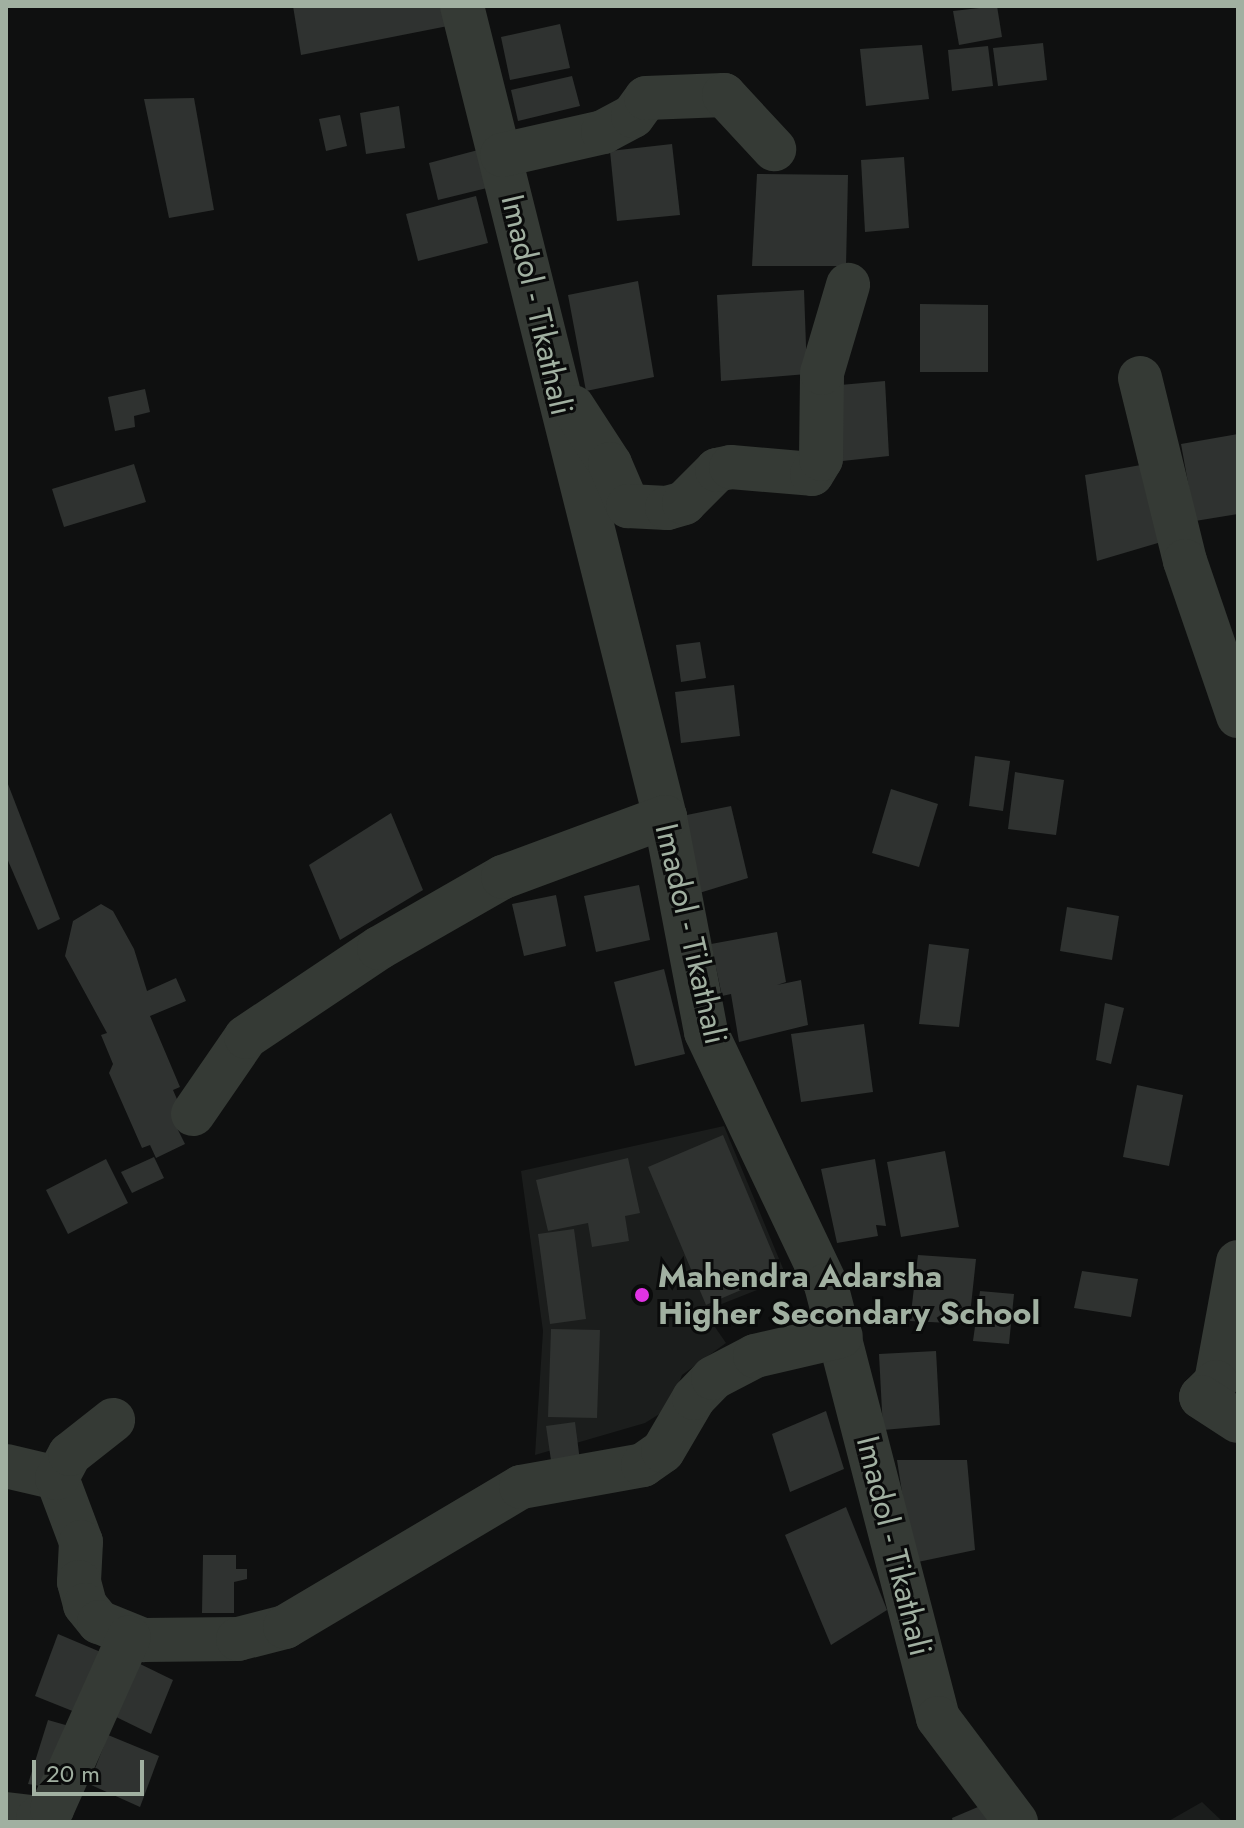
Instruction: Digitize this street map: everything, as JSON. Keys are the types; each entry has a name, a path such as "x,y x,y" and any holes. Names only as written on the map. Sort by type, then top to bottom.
{"street":[{"name":"Imadol - Tikathali","path":"462,6 502,155 554,378 665,817 706,1032 826,1285 938,1718 1016,1822"},
{"path":"502,155 603,132 633,116 646,98 724,95 774,149"},
{"path":"554,378 610,464 628,506 667,508 684,503 717,470 731,467 812,474 821,459 822,373 848,285"},
{"path":"1140,378 1185,561 1238,716"},
{"path":"193,1114 246,1037 379,948 503,877 665,817"},
{"path":"1238,1262 1216,1382 1201,1397 1238,1421"},
{"path":"113,1420 70,1454 57,1478 81,1542 79,1582 85,1605 99,1622 129,1637 172,1642 238,1639 285,1627 521,1487 643,1465 663,1451 694,1398 713,1378 755,1356 841,1336"},
{"path":"6,1466 57,1478"},
{"path":"6,1814 38,1818 52,1809 129,1637"}],"shaded area":[{"name":"Mahendra Adarsha Higher Secondary School","path":"724,1126 787,1278 704,1311 726,1343 682,1375 669,1408 645,1423 535,1455 543,1331 521,1171"},
{"path":"1202,1802 1223,1822 1167,1822"}],"building":[{"path":"293,6 449,6 453,25 301,55"},
{"path":"997,6 1002,37 959,45 953,11"},
{"path":"560,24 570,68 510,80 501,37"},
{"path":"1043,43 1047,80 998,86 993,48"},
{"path":"922,45 929,99 866,106 860,49"},
{"path":"988,46 993,86 952,91 948,50"},
{"path":"572,76 580,106 518,121 511,90"},
{"path":"194,98 214,210 169,218 144,99"},
{"path":"399,106 405,148 366,154 360,113"},
{"path":"340,115 347,146 326,151 319,119"},
{"path":"672,144 680,215 617,221 610,151"},
{"path":"478,150 487,188 438,200 429,163"},
{"path":"904,157 909,228 865,232 861,160"},
{"path":"757,174 848,175 846,266 752,266"},
{"path":"476,196 488,243 418,261 406,214"},
{"path":"638,281 654,377 586,391 568,295"},
{"path":"804,290 807,374 721,381 717,295"},
{"path":"920,304 988,305 988,372 920,372"},
{"path":"885,381 889,456 833,462 829,386"},
{"path":"145,389 150,412 134,416 135,427 115,431 108,397"},
{"path":"1238,434 1238,514 1195,521 1181,444"},
{"path":"1152,463 1168,540 1097,561 1085,475"},
{"path":"134,464 146,502 64,527 52,489"},
{"path":"700,642 706,678 681,682 676,645"},
{"path":"734,685 740,736 681,743 675,692"},
{"path":"975,756 1010,761 1003,811 969,806"},
{"path":"1015,772 1064,780 1056,835 1008,829"},
{"path":"6,779 60,919 38,930 6,856"},
{"path":"891,789 938,804 919,867 872,853"},
{"path":"731,806 748,878 696,894 677,817"},
{"path":"391,813 423,890 340,940 309,865"},
{"path":"639,885 650,940 596,952 584,896"},
{"path":"556,895 566,946 524,956 512,904"},
{"path":"101,904 113,911 134,949 147,991 176,978 186,1001 150,1016 180,1087 173,1090 183,1113 174,1122 185,1144 156,1158 150,1145 142,1148 109,1073 113,1064 101,1035 107,1033 65,956 73,921"},
{"path":"1067,907 1119,916 1112,960 1060,951"},
{"path":"777,932 786,982 777,985 801,980 808,1025 739,1042 731,994 722,996 711,944"},
{"path":"929,944 969,949 959,1027 919,1024"},
{"path":"664,969 685,1054 635,1066 614,982"},
{"path":"1105,1003 1124,1008 1111,1064 1096,1060"},
{"path":"864,1024 873,1092 801,1102 791,1034"},
{"path":"1137,1085 1183,1095 1169,1166 1123,1157"},
{"path":"723,1135 781,1273 706,1305 648,1167"},
{"path":"945,1151 959,1227 901,1237 887,1162"},
{"path":"154,1157 164,1178 132,1193 121,1172"},
{"path":"628,1158 640,1213 625,1216 629,1241 592,1247 588,1223 548,1231 536,1180"},
{"path":"106,1159 128,1203 68,1234 46,1190"},
{"path":"875,1159 886,1226 876,1225 878,1236 837,1243 821,1169"},
{"path":"574,1229 586,1319 550,1324 538,1234"},
{"path":"918,1255 976,1259 969,1324 910,1321"},
{"path":"1082,1271 1138,1279 1131,1317 1074,1308"},
{"path":"980,1291 1014,1294 1009,1344 973,1341"},
{"path":"551,1329 600,1330 597,1418 548,1417"},
{"path":"936,1351 940,1425 883,1430 879,1354"},
{"path":"826,1411 844,1469 790,1492 772,1434"},
{"path":"575,1422 581,1469 553,1474 546,1426"},
{"path":"897,1460 967,1460 975,1550 913,1563"},
{"path":"846,1507 887,1610 831,1645 785,1535"},
{"path":"203,1555 236,1555 236,1569 247,1569 247,1579 234,1582 234,1613 202,1613"},
{"path":"58,1634 103,1653 80,1714 35,1696"},
{"path":"138,1663 173,1680 151,1734 108,1713"},
{"path":"48,1720 76,1728 58,1789 28,1784"},
{"path":"108,1735 159,1756 140,1807 89,1784"},
{"path":"985,1804 994,1822 953,1822 952,1818"}],"place":[{"name":"Mahendra Adarsha Higher Secondary School","path":"642,1295"}]}
